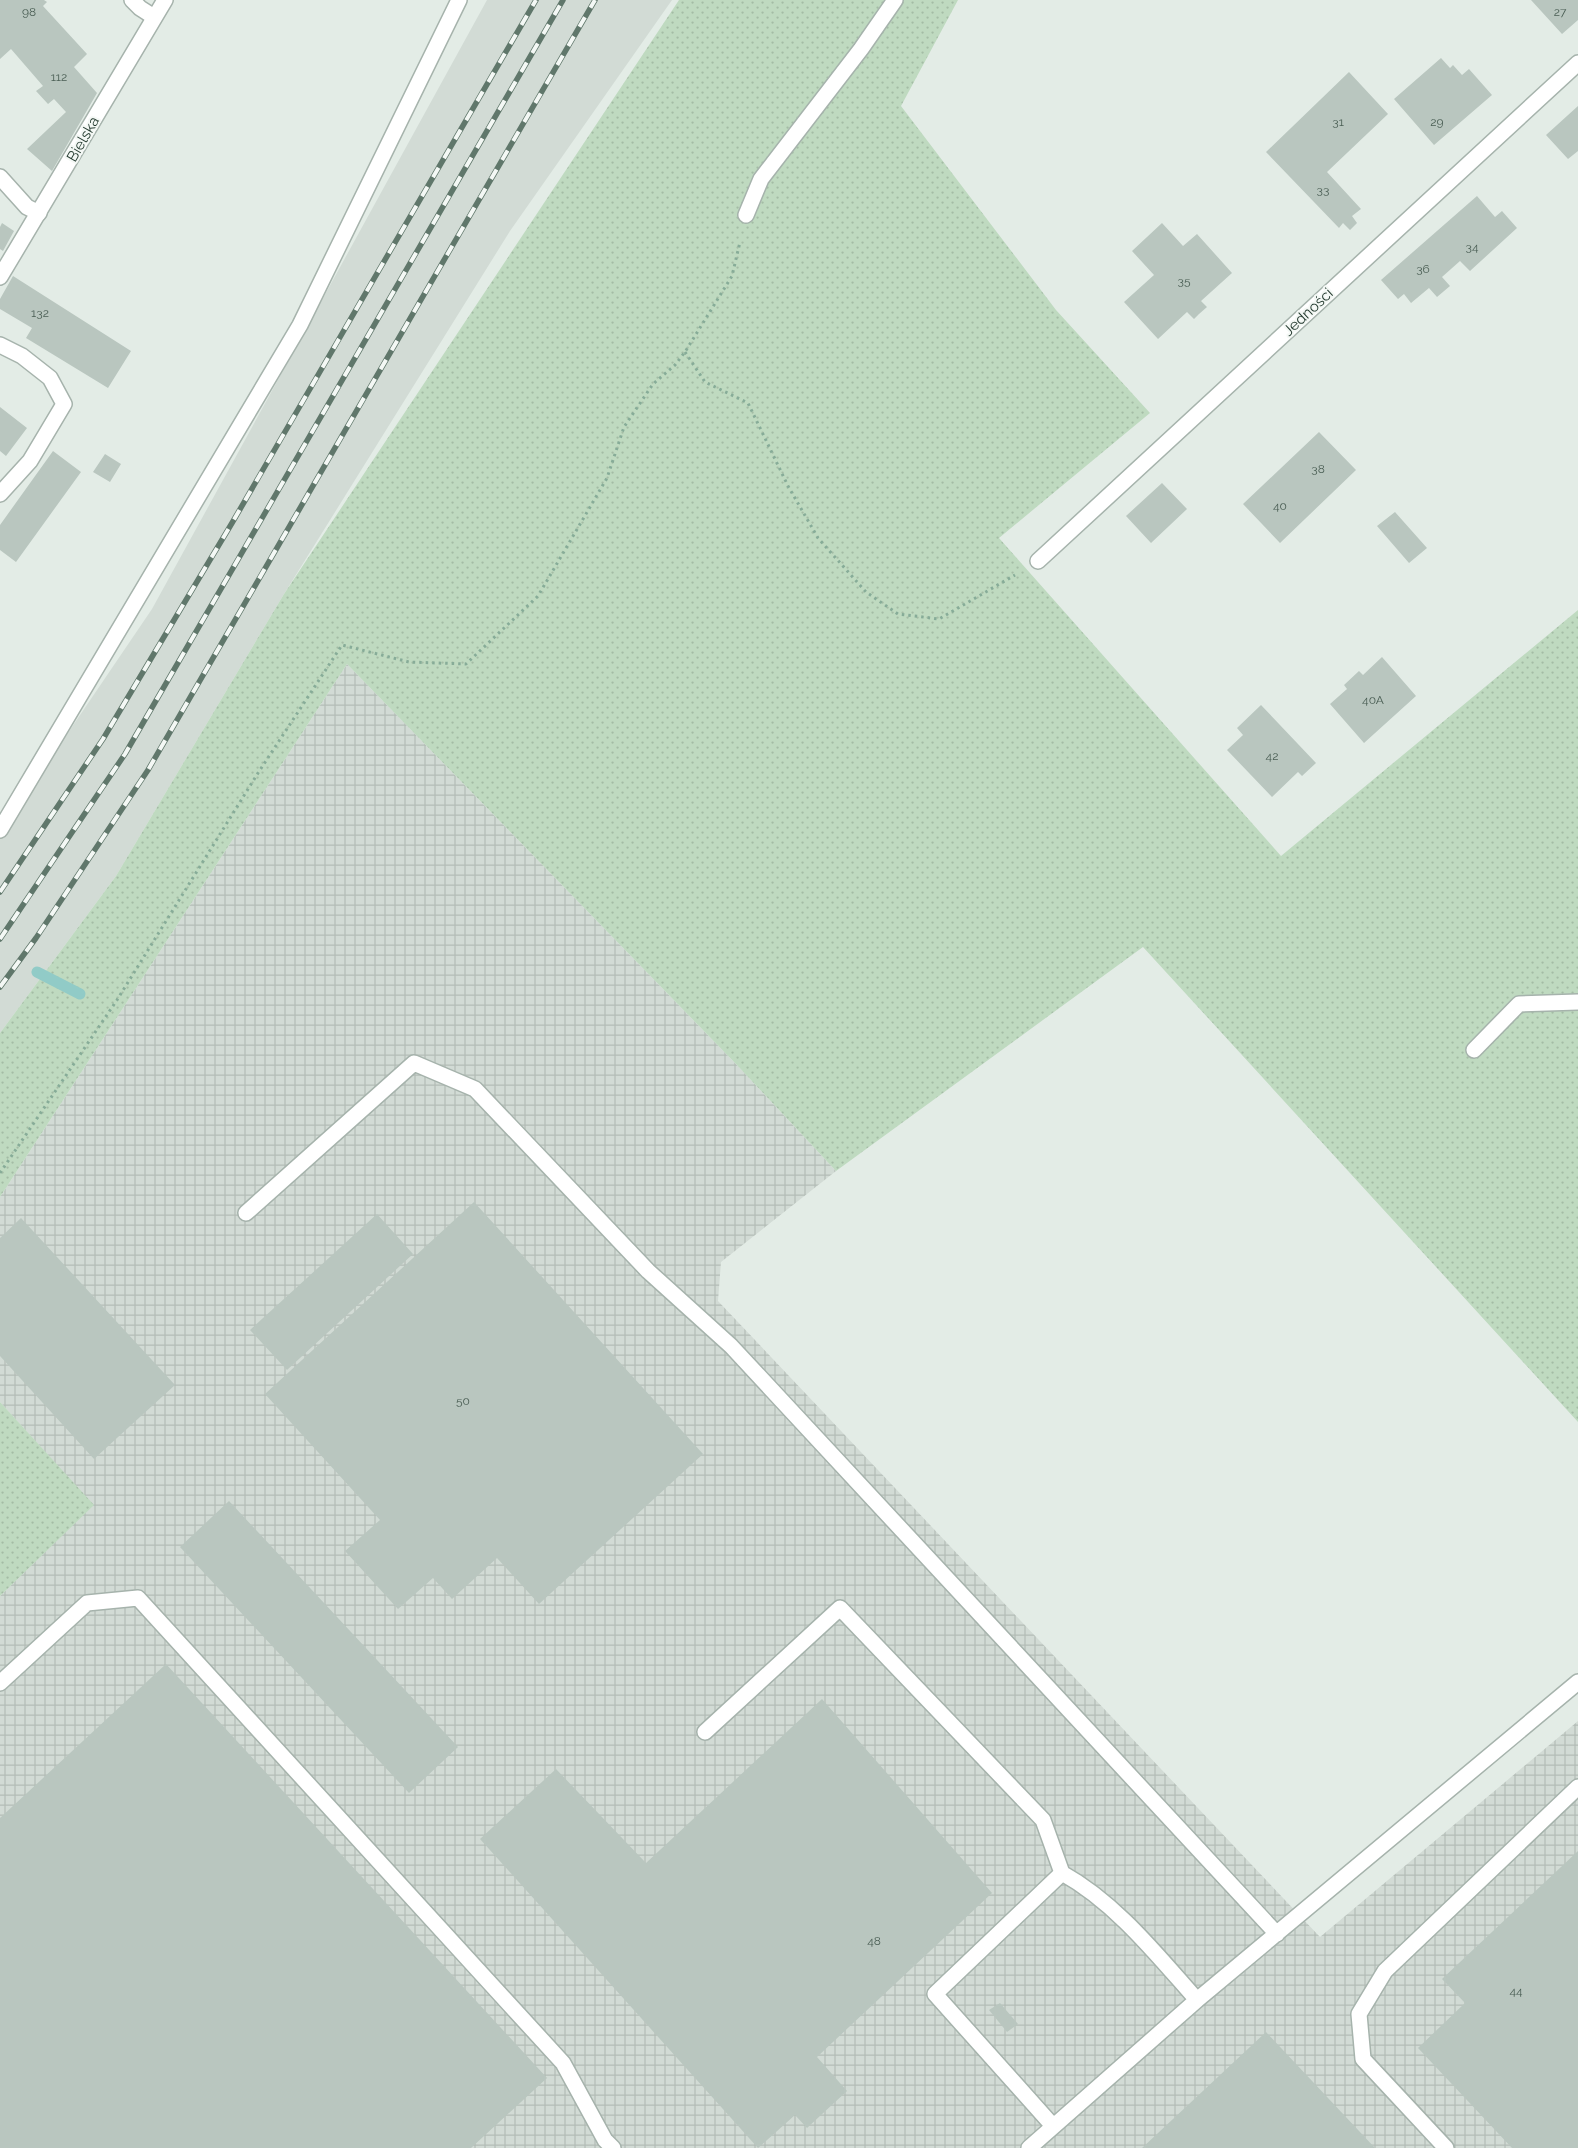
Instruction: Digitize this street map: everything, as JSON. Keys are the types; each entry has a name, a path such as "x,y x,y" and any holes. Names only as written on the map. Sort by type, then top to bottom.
{"street":[{"path":"132,0 154,17"},
{"name":"Bielska","path":"0,278 165,0"},
{"path":"0,830 300,325 459,0"},
{"path":"746,216 761,179 861,49 894,0"},
{"name":"Jedności","path":"1038,561 1578,63"},
{"path":"0,177 28,207 39,213"},
{"path":"0,346 22,356 50,378 64,404 30,461 0,494"},
{"path":"1474,1050 1519,1004 1578,1002"},
{"path":"246,1213 414,1063 475,1089 648,1271 731,1346 1277,1934"},
{"path":"0,1683 87,1603 138,1598 562,2063 605,2140 613,2148"},
{"path":"705,1732 840,1608 1043,1820 1062,1873 1088,1887 1151,1949 1197,2000"},
{"path":"1029,2148 1197,2000 1578,1682"},
{"path":"1446,2148 1363,2059 1359,2014 1385,1972 1578,1787"},
{"path":"1053,2126 935,1994 1062,1873"}],"path":[{"path":"0,1173 117,1000 263,765 342,644 409,662 466,664 538,596 607,478 624,427 653,384 675,365 732,276 746,216"},
{"path":"684,352 705,382 748,403 788,486 818,538 866,592 898,614 939,619 1038,561"}],"shaded area":[{"path":"487,0 672,0 510,231 284,594 116,876 0,1033 0,833 152,609"},
{"path":"347,664 736,1064 836,1171 721,1262 718,1301 1320,1937 1578,1721 1578,2148 0,2148 0,1596 93,1505 0,1402 0,1197"}],"green space":[{"path":"679,0 958,0 901,106 1056,310 1150,413 999,538 1281,856 1578,610 1578,1422 1143,947 836,1171 736,1064 347,664 0,1197 0,1033 116,876 284,594"},
{"path":"0,1402 94,1505 0,1596"}],"building":[{"path":"0,0 44,0 47,2 43,6 87,54 74,67 97,93 52,171 27,149 66,112 54,99 48,104 36,91 43,86 11,49 0,59"},
{"path":"1531,0 1578,0 1578,20 1562,34"},
{"path":"1441,58 1450,68 1453,65 1462,75 1469,69 1492,95 1434,145 1394,99"},
{"path":"1349,72 1388,114 1327,172 1361,209 1352,216 1357,223 1350,230 1343,223 1339,228 1266,152"},
{"path":"1578,106 1578,151 1568,159 1546,135"},
{"path":"1477,196 1495,217 1502,211 1517,228 1470,271 1460,261 1442,277 1450,286 1437,297 1429,288 1411,303 1404,294 1398,299 1381,280"},
{"path":"2,223 14,231 3,251 0,249 0,227"},
{"path":"1162,223 1183,246 1197,234 1232,273 1201,301 1207,307 1194,319 1187,312 1158,339 1124,302 1154,275 1132,251"},
{"path":"13,276 131,351 108,388 26,338 32,328 0,309 0,299"},
{"path":"0,407 27,428 6,456 0,451"},
{"path":"1319,432 1356,470 1280,543 1243,504"},
{"path":"53,451 81,472 16,562 0,550 0,525"},
{"path":"105,454 121,464 110,482 93,472"},
{"path":"1162,483 1187,509 1151,543 1126,516"},
{"path":"1395,512 1427,548 1409,563 1377,526"},
{"path":"1382,657 1416,696 1364,743 1330,704 1347,689 1344,685 1359,671 1363,675"},
{"path":"1261,705 1316,763 1302,776 1298,772 1272,797 1227,750 1243,735 1237,728"},
{"path":"474,1202 703,1454 539,1604 497,1558 452,1599 433,1578 398,1609 345,1551 380,1520 265,1394"},
{"path":"377,1214 413,1254 287,1370 250,1330"},
{"path":"21,1218 175,1385 94,1459 0,1356 0,1238"},
{"path":"229,1501 458,1747 409,1793 180,1547"},
{"path":"166,1664 547,2078 471,2148 0,2148 0,1818"},
{"path":"822,1699 992,1893 817,2057 847,2091 807,2128 795,2115 758,2148 480,1839 556,1769 646,1863"},
{"path":"1578,1851 1578,2148 1512,2148 1418,2048 1465,2003 1442,1979"},
{"path":"1000,2003 1018,2024 1007,2032 989,2010"},
{"path":"1266,2032 1375,2148 1142,2148"}],"waterway":[{"path":"37,972 80,994"}],"railway":[{"path":"0,892 103,739 232,523 536,0"},
{"path":"0,939 125,754 563,0"},
{"path":"0,987 36,938 148,770 595,0"}]}
